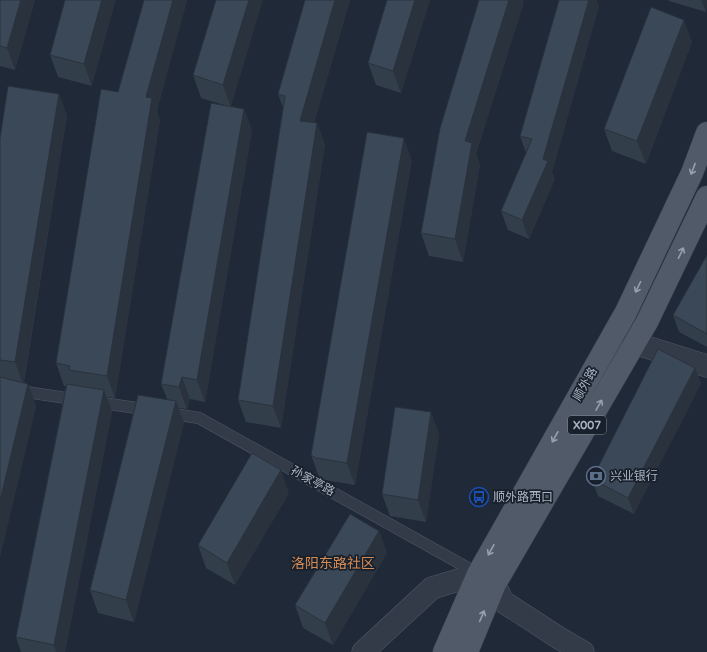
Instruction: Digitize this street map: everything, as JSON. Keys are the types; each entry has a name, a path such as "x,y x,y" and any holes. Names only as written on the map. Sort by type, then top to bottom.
{"main road":[{"name":"顺外路","path":"466,652 486,579 626,312 692,173 707,132"},
{"name":"顺外路","path":"444,652 486,579 647,322 707,197"}],"street":[{"path":"634,343 707,366"},
{"path":"363,652 432,588 486,579 502,601 583,652"}],"lane":[{"name":"孙家亭路","path":"0,388 199,418 486,579"}],"building":[{"path":"0,0 21,0 7,48 0,46"},
{"path":"65,0 102,0 84,64 50,55"},
{"path":"144,0 173,0 146,97 152,98 107,376 69,370 70,366 56,363 101,89 118,92"},
{"path":"216,0 249,0 223,85 193,75"},
{"path":"305,0 335,0 300,121 317,123 273,406 238,400 285,96 278,94"},
{"path":"387,0 415,0 393,71 368,63"},
{"path":"479,0 509,0 465,141 472,143 455,239 421,233 440,128"},
{"path":"559,0 589,0 543,159 548,161 522,220 501,211 532,139 520,136"},
{"path":"651,7 684,20 637,141 604,129"},
{"path":"8,86 59,94 15,362 0,360 0,138"},
{"path":"211,103 244,109 197,380 182,377 179,387 161,384"},
{"path":"367,132 404,138 347,463 316,458 311,455"},
{"path":"707,255 707,334 673,315"},
{"path":"658,349 695,368 628,498 592,479"},
{"path":"0,377 28,384 0,501"},
{"path":"67,384 104,390 54,645 16,637"},
{"path":"138,395 176,401 126,600 90,590"},
{"path":"395,407 431,412 418,500 382,494"},
{"path":"252,453 281,470 227,563 198,545"},
{"path":"350,514 379,531 325,623 295,605"}],"place":[{"name":"兴业银行","path":"596,476"},
{"name":"顺外路西口","path":"479,497"}],"district":[{"name":"洛阳东路社区","path":"333,563"}]}
